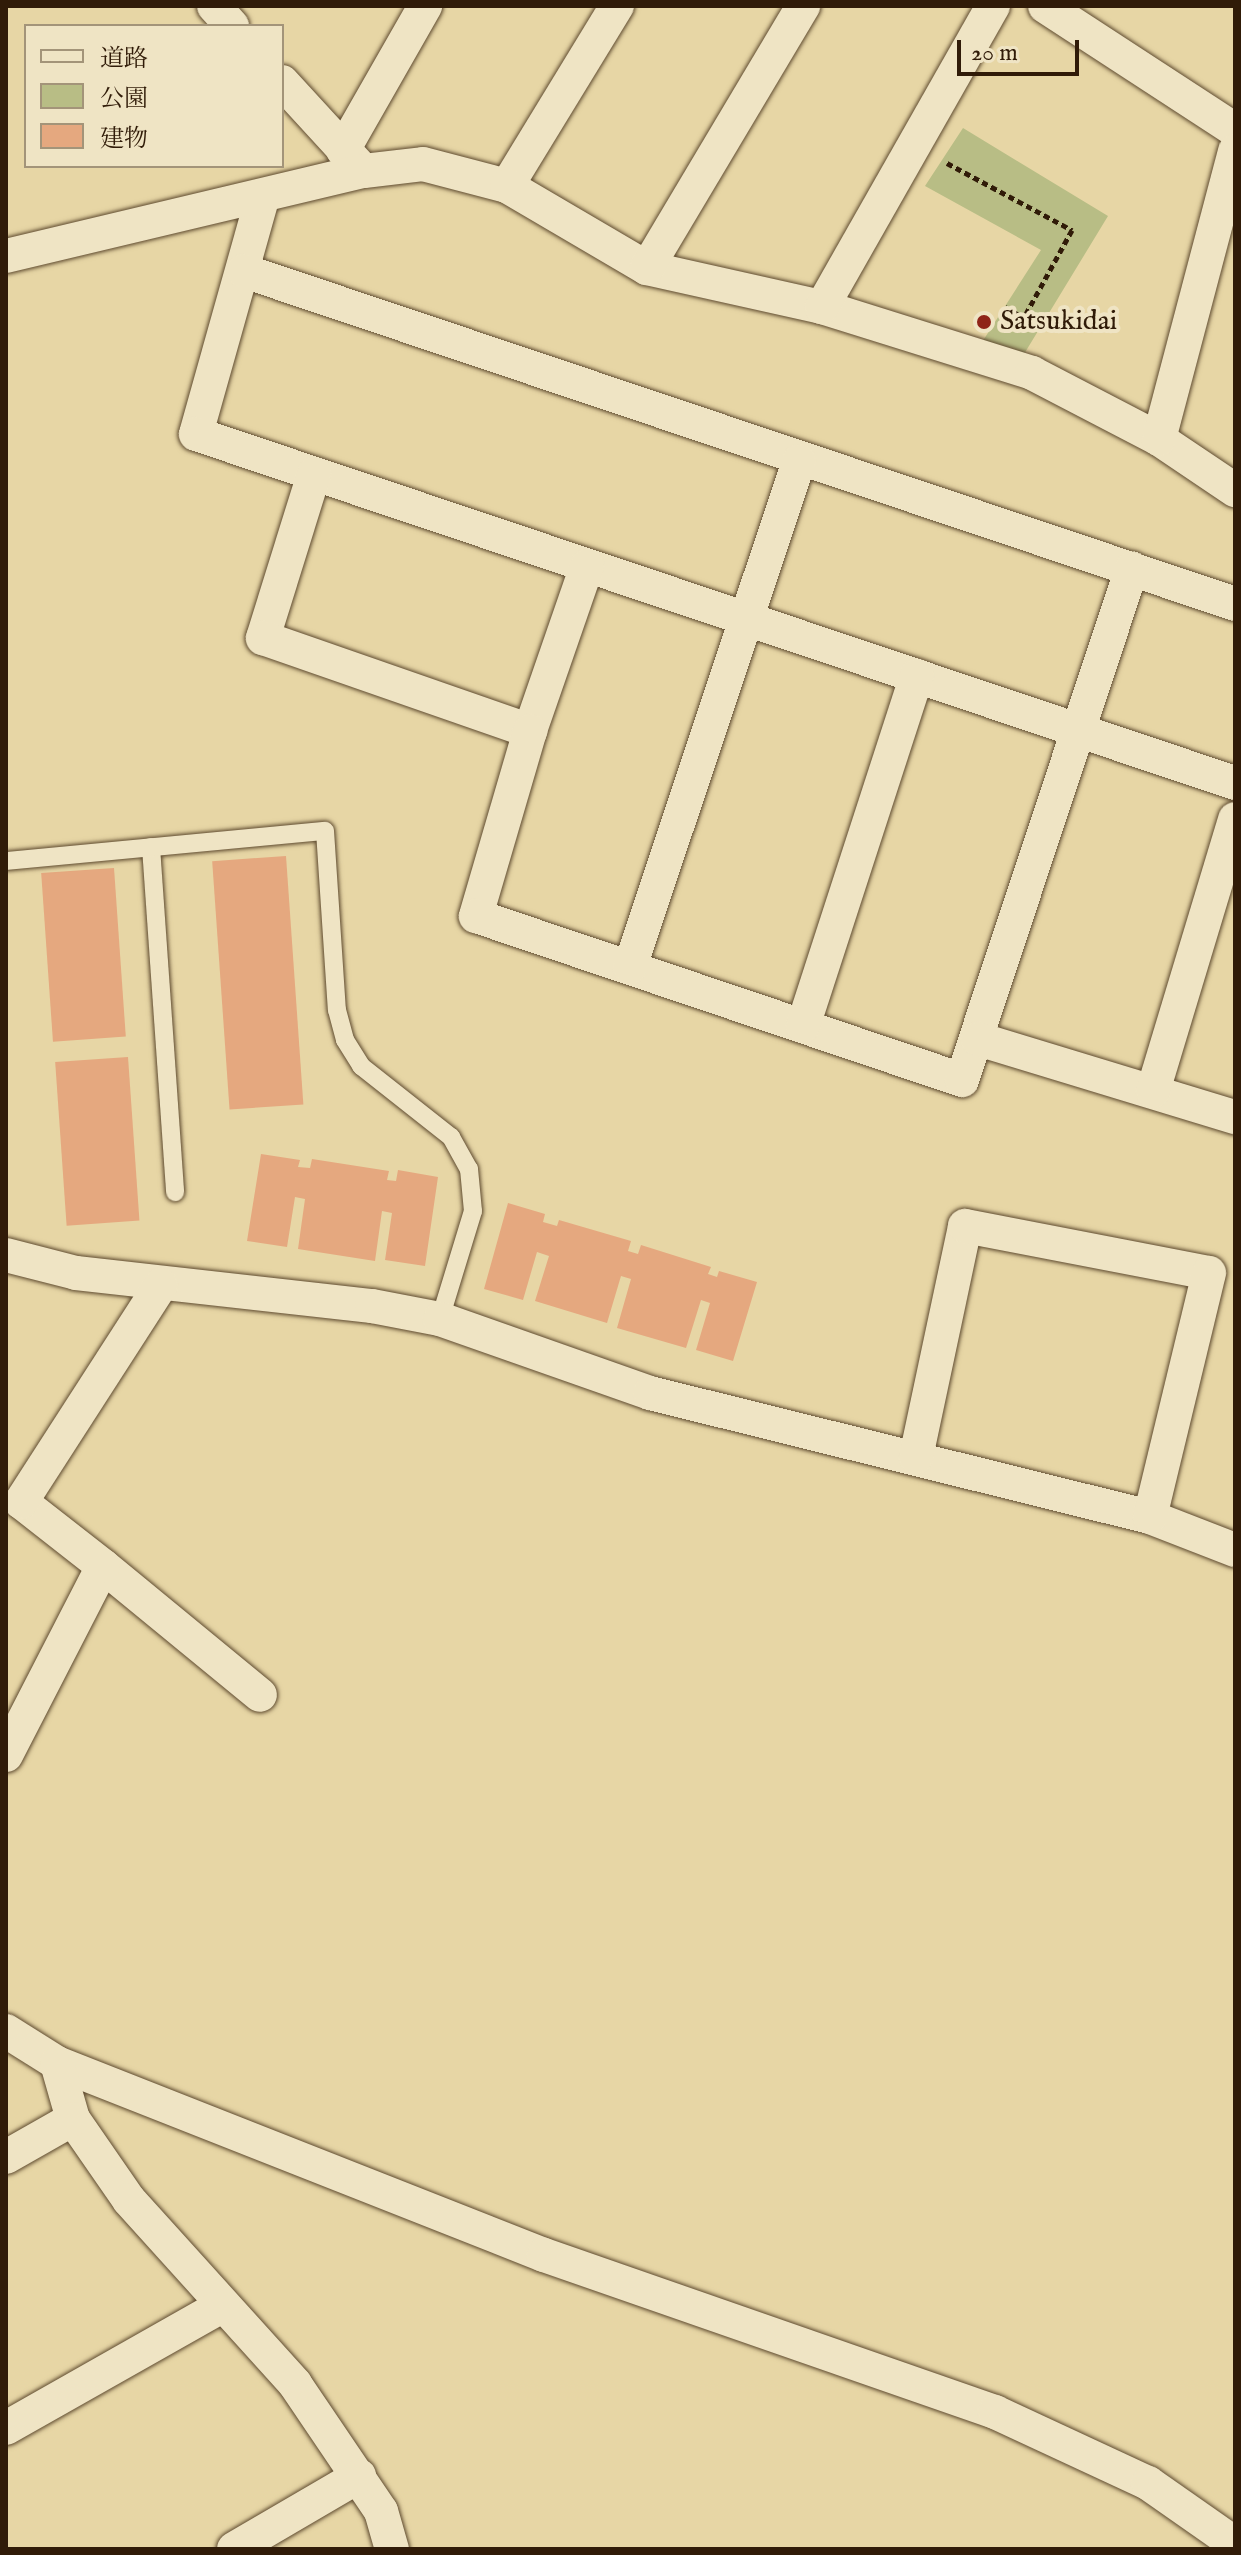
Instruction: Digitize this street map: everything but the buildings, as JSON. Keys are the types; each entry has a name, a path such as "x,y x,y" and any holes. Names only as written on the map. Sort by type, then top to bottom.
{"street":[{"path":"354,160 425,6"},
{"path":"507,186 617,6"},
{"path":"647,268 803,6"},
{"path":"822,307 993,6"},
{"path":"1045,6 1235,130"},
{"path":"284,84 354,160"},
{"path":"1159,439 1235,151"},
{"path":"6,256 262,199 354,160 423,164 507,186 647,268 822,307 1032,373 1159,439 1235,490"},
{"path":"262,199 196,434 1235,783"},
{"path":"244,271 799,461 1235,604"},
{"path":"630,967 799,461"},
{"path":"314,474 263,638 530,731"},
{"path":"587,566 530,731 476,916 962,1080 1132,568"},
{"path":"803,1026 917,676"},
{"path":"1153,1091 1235,819"},
{"path":"978,1039 1235,1117"},
{"path":"916,1457 965,1226 1209,1273 1150,1517"},
{"path":"6,1255 76,1273 161,1285 372,1306 440,1319 650,1393 1150,1517 1235,1550"},
{"path":"161,1285 21,1502 260,1695"},
{"path":"6,1755 103,1566"},
{"path":"6,2031 57,2063 544,2255 995,2412 1148,2483 1235,2544"},
{"path":"57,2063 73,2119 129,2200 295,2384 381,2511 392,2549"},
{"path":"6,2157 73,2119"},
{"path":"6,2428 223,2305"},
{"path":"234,2549 359,2476"}],"lane":[{"path":"6,861 325,831 337,1010 345,1040 361,1066 451,1137 469,1169 473,1211 440,1319"},
{"path":"151,847 175,1192"}],"path":[{"path":"942,161 1072,230 1012,339"},
{"path":"1005,307 1024,318"}],"green space":[{"path":"963,128 1108,216 1015,369 977,350 1041,250 925,186"}],"place":[{"name":"Satsukidai","path":"984,322"}]}
